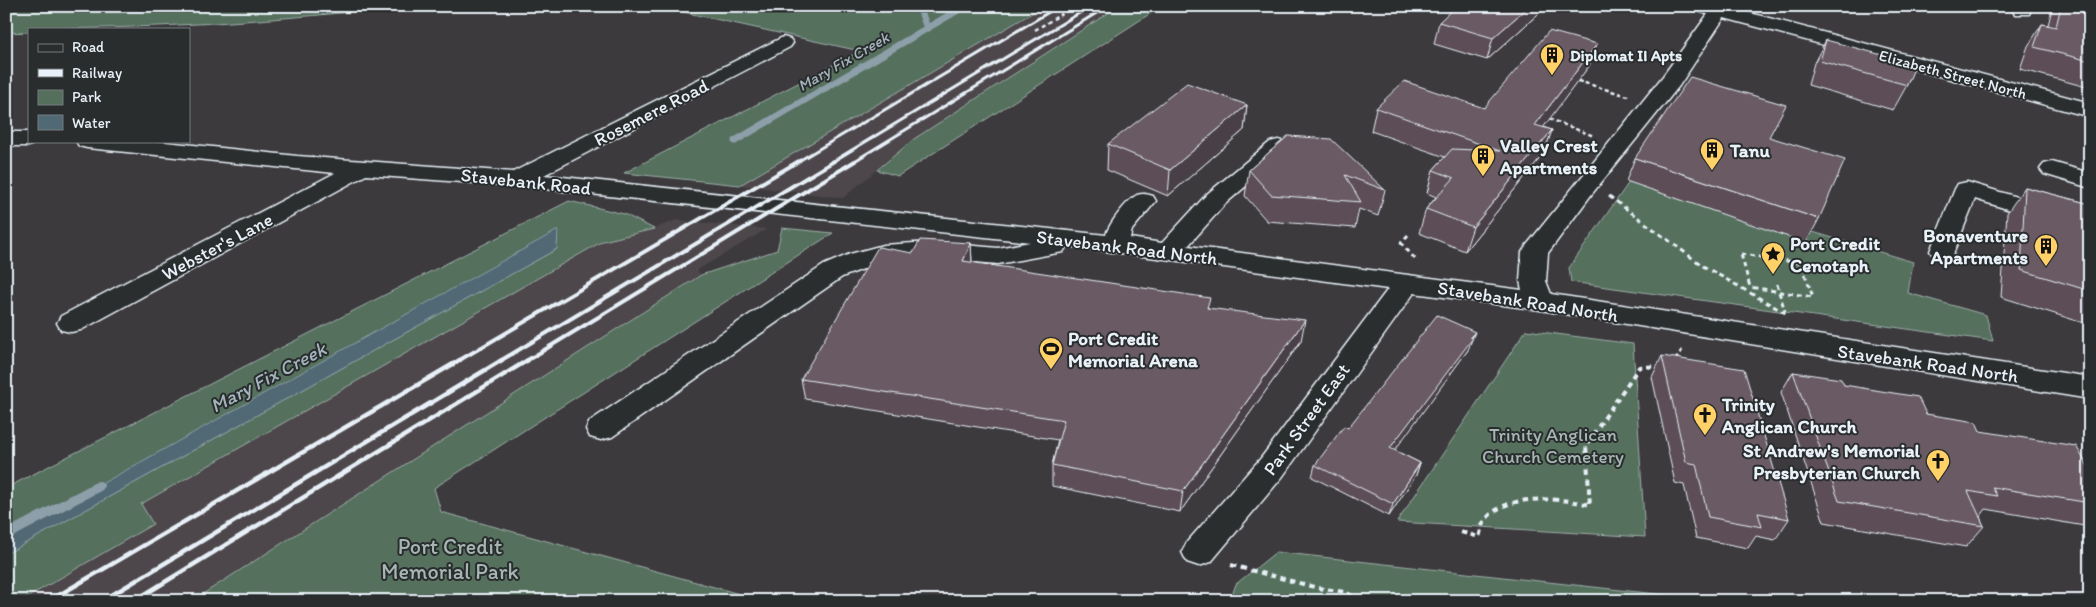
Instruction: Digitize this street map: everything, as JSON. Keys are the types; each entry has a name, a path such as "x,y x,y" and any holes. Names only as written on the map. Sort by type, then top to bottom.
{"street":[{"name":"Elizabeth Street North","path":"1714,8 2090,110"},
{"path":"1540,301 1533,282 1535,252 1671,81 1714,8"},
{"name":"Rosemere Road","path":"517,179 783,43"},
{"path":"6,139 28,139"},
{"name":"Stavebank Road","path":"97,142 362,168 517,179 964,228"},
{"path":"1169,251 1216,199 1281,144"},
{"name":"Webster's Lane","path":"71,323 362,168"},
{"path":"2052,169 2090,181"},
{"path":"1943,251 1967,189 2090,227"},
{"path":"1116,245 1120,228 1144,202"},
{"name":"Stavebank Road North","path":"964,228 1169,251 1412,271 1540,301 2090,388"},
{"path":"601,430 833,271 859,260 883,254 930,250 998,256 1082,240"},
{"name":"Park Street East","path":"1200,550 1272,467 1412,271"}],"path":[{"path":"1036,30 1075,6"},
{"path":"1578,81 1628,96"},
{"path":"1549,120 1597,137"},
{"path":"1607,194 1704,266 1785,312"},
{"path":"1408,235 1401,243 1412,271"},
{"path":"1740,254 1801,263 1813,297 1779,292 1750,287 1740,254"},
{"path":"1777,284 1785,312 1791,320"},
{"path":"1672,365 1686,345"},
{"path":"1461,532 1479,537 1484,522 1498,509 1508,504 1538,500 1569,499 1590,505 1586,445 1639,367 1664,366"},
{"path":"1200,550 1228,564 1299,583 1344,592 1361,601"}],"shaded area":[{"path":"1044,6 1119,6 914,139 843,198 740,185"},
{"path":"676,220 767,229 697,270 701,275 192,601 21,601 153,524 140,504 603,240 654,229"}],"green space":[{"path":"6,6 408,6 314,16 219,23 100,28 28,28 28,32 6,33"},
{"path":"656,6 1044,6 740,185 624,173 860,51"},
{"path":"1119,6 1162,6 898,176 877,170 914,139"},
{"path":"1632,178 1913,262 1908,293 1986,315 1993,341 1571,282 1569,268"},
{"path":"569,201 624,214 654,229 603,241 141,504 153,524 21,601 6,601 6,554 557,249 6,537 6,488"},
{"name":"Port Credit Memorial Park","path":"782,228 833,233 434,488 441,512 765,601 192,601 701,275 777,250"},
{"name":"Trinity Anglican Church Cemetery","path":"1526,330 1633,344 1645,537 1397,522"},
{"path":"1276,552 1720,601 1230,601 1236,584"}],"water":[{"path":"558,230 557,249 6,554 6,537"}],"building":[{"path":"1456,6 1529,6 1493,38 1439,22"},
{"path":"2061,6 2090,6 2090,61 2034,47 2042,24 2056,27"},
{"path":"1549,31 1597,44 1535,125 1552,130 1473,227 1426,209 1454,178 1433,170 1452,149 1500,151 1376,108 1404,81 1484,108"},
{"path":"1826,40 1916,64 1907,85 1820,61"},
{"name":"Tanu","path":"1690,77 1786,105 1769,137 1845,160 1819,219 1635,158"},
{"path":"1187,83 1247,105 1170,170 1108,144"},
{"path":"1288,136 1331,139 1385,190 1345,175 1361,202 1271,195 1249,170"},
{"path":"2025,187 2090,204 2090,291 2021,270"},
{"name":"Port Credit Memorial Arena","path":"920,240 971,243 963,261 1210,298 1207,308 1305,320 1183,491 1052,465 1064,420 801,379 878,247 913,253"},
{"path":"1437,315 1475,332 1470,337 1473,338 1390,448 1420,463 1393,504 1315,465 1344,426 1348,428"},
{"name":"Trinity Anglican Church","path":"1662,356 1744,369 1789,519 1758,513 1762,527 1708,517 1696,464 1686,462"},
{"name":"St Andrew's Memorial Presbyterian Church","path":"1793,372 1841,379 1844,385 1918,397 1926,414 1976,422 1980,431 2076,446 2090,470 2090,503 1992,487 1997,496 1968,491 1984,526 1839,501"}],"waterway":[{"path":"919,6 927,28"},
{"name":"Mary Fix Creek","path":"735,141 965,6"},
{"name":"Mary Fix Creek","path":"6,535 99,486"}],"railway":[{"path":"797,162 1059,6"},
{"path":"832,162 1091,6"},
{"path":"853,162 1108,6"},
{"path":"458,361 799,161"},
{"path":"500,361 834,161"},
{"path":"526,361 855,161"},
{"path":"49,601 460,360"},
{"path":"102,601 502,360"},
{"path":"134,601 528,360"}],"place":[{"name":"Diplomat II Apts","path":"1552,76"},
{"name":"Tanu","path":"1712,171"},
{"name":"Valley Crest Apartments","path":"1483,177"},
{"name":"Bonaventure Apartments","path":"2046,267"},
{"name":"Port Credit Cenotaph","path":"1773,275"},
{"name":"Port Credit Memorial Arena","path":"1051,370"},
{"name":"Trinity Anglican Church","path":"1705,436"},
{"name":"St Andrew's Memorial Presbyterian Church","path":"1938,482"}]}
